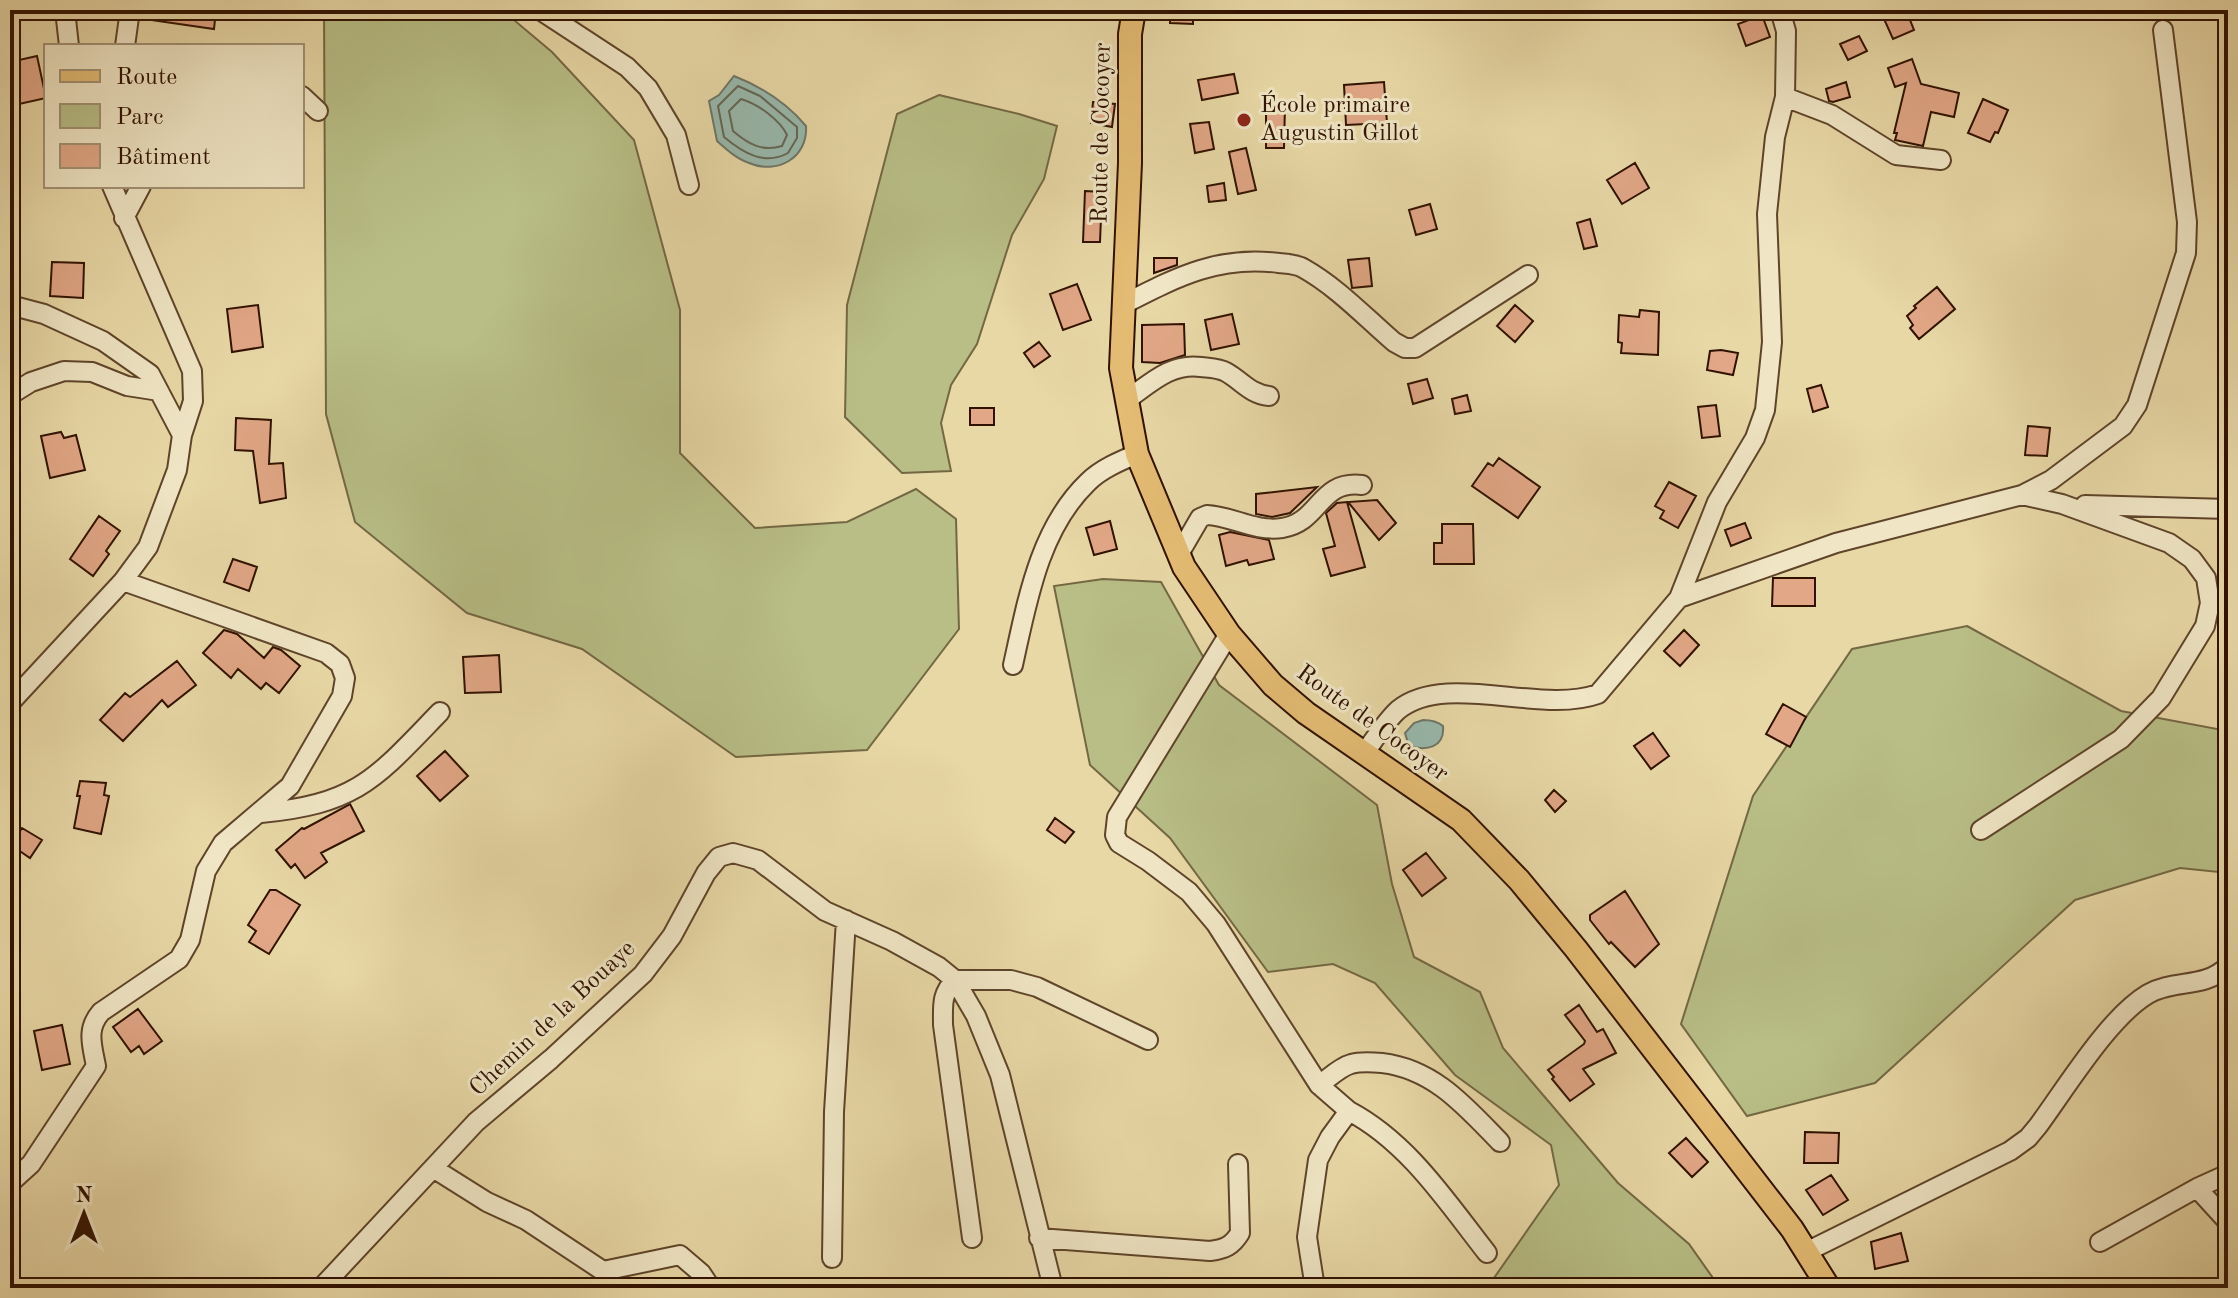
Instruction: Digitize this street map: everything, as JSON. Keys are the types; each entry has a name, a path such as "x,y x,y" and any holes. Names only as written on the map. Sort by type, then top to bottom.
{"main road":[{"name":"Route de Cocoyer","path":"1134,10 1130,34 1130,163 1121,368 1137,454 1179,554 1202,597 1273,685 1306,713 1461,820 1519,880 1792,1229 1829,1288"}],"street":[{"path":"65,10 69,44"},
{"path":"125,44 130,10"},
{"path":"540,10 627,67 648,88 676,135 689,185"},
{"path":"1364,754 1397,711 1431,696 1461,693 1561,701 1581,700 1598,694 1679,598 1717,502 1755,438 1765,410 1772,342 1767,214 1775,137 1785,97 1786,31 1780,10"},
{"path":"1679,598 1836,543 2022,495 2051,480 2123,426 2137,405 2186,253 2187,222 2163,30"},
{"path":"1785,97 1832,115 1896,155 1941,160"},
{"path":"304,98 318,111"},
{"path":"10,703 123,581 148,547 177,470 182,435 193,401 192,371 113,188"},
{"path":"124,218 140,188"},
{"path":"1122,305 1183,274 1223,264 1264,261 1300,266 1325,283 1394,342 1405,348 1415,348 1528,275"},
{"path":"10,305 44,314 103,341 150,374 182,435"},
{"path":"1128,399 1171,369 1190,365 1217,368 1251,392 1269,396"},
{"path":"10,395 31,382 64,371 92,372 127,386 159,391"},
{"path":"1013,665 1032,582 1065,511 1088,481 1115,463 1137,454"},
{"path":"1179,554 1200,518 1207,515 1261,529 1280,529 1301,523 1330,491 1350,484 1362,485"},
{"path":"1981,830 2121,739 2161,698 2205,626 2210,603 2206,578 2192,559 2169,543 2062,504 2022,495"},
{"path":"2062,504 2228,509"},
{"path":"10,1183 31,1164 96,1066 90,1037 92,1022 101,1012 179,959 190,940 206,871 223,843 290,786 342,696 345,678 340,664 326,653 123,581"},
{"path":"1229,634 1117,817 1115,835 1119,843 1189,892 1216,924 1319,1085 1388,1138 1434,1184 1487,1253"},
{"path":"261,813 296,810 351,793 380,773 440,712"},
{"name":"Chemin de la Bouaye","path":"321,1288 476,1122 551,1059 643,974 672,936 699,884 719,857 733,853 758,860 825,911 927,960 955,980 976,1016 1000,1075 1053,1288"},
{"path":"832,1258 834,1112 846,920"},
{"path":"1806,1252 2010,1151 2038,1126 2122,1014 2150,992 2217,978 2228,966"},
{"path":"972,1238 943,1025 942,999 946,989 955,980 1011,980 1037,987 1148,1040"},
{"path":"1319,1085 1349,1064 1366,1061 1404,1066 1428,1076 1463,1104 1500,1142"},
{"path":"1315,1288 1307,1237 1318,1160 1349,1111"},
{"path":"1039,1238 1210,1251 1225,1249 1240,1233 1238,1164"},
{"path":"433,1168 487,1202 526,1220 603,1271 680,1255 701,1273 711,1288"},
{"path":"2100,1242 2228,1174"},
{"path":"2197,1188 2228,1222"}],"green space":[{"path":"324,10 502,10 552,52 634,140 680,310 680,453 755,528 847,522 916,489 956,519 959,629 867,750 736,757 582,649 467,613 355,522 326,414"},
{"path":"939,95 1057,126 1044,179 1012,235 977,344 951,385 941,423 951,471 902,473 845,417 847,305 897,114"},
{"path":"1103,579 1161,582 1219,685 1377,805 1392,884 1414,957 1480,992 1503,1048 1618,1183 1689,1244 1720,1288 1487,1288 1559,1185 1551,1145 1455,1075 1375,983 1333,964 1268,972 1170,838 1090,765 1054,586"},
{"path":"1967,626 2121,711 2228,731 2228,873 2180,868 2075,900 1875,1083 1747,1116 1681,1024 1753,796 1852,649"}],"water":[{"path":"734,76 773,96 806,126 802,147 789,161 770,167 749,163 717,141 709,101 719,95"},
{"path":"1423,720 1443,726 1441,739 1428,748 1409,746 1405,733 1414,723"}],"building":[{"path":"145,10 216,10 214,29 144,19"},
{"path":"1170,10 1193,10 1193,24 1170,23"},
{"path":"1880,10 1906,10 1914,30 1893,39"},
{"path":"1762,15 1770,37 1746,46 1738,24"},
{"path":"1859,36 1867,51 1848,60 1840,44"},
{"path":"37,56 44,98 10,106 10,62"},
{"path":"1912,59 1921,84 1959,93 1954,117 1931,112 1923,146 1895,140 1897,133 1894,133 1906,83 1895,87 1888,68"},
{"path":"1234,74 1238,93 1202,100 1198,80"},
{"path":"1384,82 1387,123 1346,125 1344,85"},
{"path":"1846,82 1850,97 1829,101 1826,89"},
{"path":"1983,99 2008,110 1998,133 1995,132 1990,142 1968,133"},
{"path":"1093,102 1115,104 1112,127 1091,123"},
{"path":"1266,104 1285,104 1284,148 1266,148"},
{"path":"1209,122 1214,149 1195,153 1190,124"},
{"path":"1246,148 1256,190 1238,194 1229,152"},
{"path":"1635,163 1649,188 1622,204 1607,180"},
{"path":"1224,183 1226,200 1209,202 1207,186"},
{"path":"1085,191 1102,192 1100,242 1083,242"},
{"path":"1430,204 1437,229 1416,235 1409,210"},
{"path":"1590,219 1597,246 1584,249 1577,223"},
{"path":"1154,258 1177,258 1177,265 1154,273"},
{"path":"1369,258 1372,286 1352,288 1348,260"},
{"path":"52,262 84,263 83,298 50,296"},
{"path":"1077,284 1091,320 1063,330 1050,294"},
{"path":"1937,287 1955,309 1919,339 1910,328 1913,325 1907,316"},
{"path":"258,305 263,347 232,352 227,309"},
{"path":"1515,305 1533,321 1515,342 1497,326"},
{"path":"1640,310 1659,312 1658,355 1621,353 1622,343 1618,342 1619,315 1639,317"},
{"path":"1232,314 1239,344 1211,350 1205,320"},
{"path":"1184,324 1185,355 1160,363 1142,362 1142,325"},
{"path":"1039,342 1050,356 1034,367 1024,353"},
{"path":"1710,351 1738,353 1733,375 1707,370"},
{"path":"1427,379 1433,398 1413,404 1408,384"},
{"path":"1821,385 1828,407 1813,412 1807,389"},
{"path":"1467,395 1471,411 1455,414 1452,399"},
{"path":"1716,405 1720,436 1702,438 1698,407"},
{"path":"970,408 994,408 994,425 970,425"},
{"path":"236,418 271,420 269,464 283,463 286,498 260,503 253,451 235,450"},
{"path":"2028,426 2050,428 2047,456 2025,455"},
{"path":"61,432 64,438 76,435 85,470 50,478 41,436"},
{"path":"1499,458 1540,487 1518,518 1472,486 1488,463 1493,466"},
{"path":"1669,482 1696,496 1678,528 1660,518 1664,511 1655,506"},
{"path":"1317,487 1290,513 1272,517 1256,514 1256,494"},
{"path":"1377,500 1396,523 1379,540 1348,502"},
{"path":"1347,502 1365,567 1331,576 1323,549 1335,546 1326,513 1337,503"},
{"path":"99,516 120,531 106,551 109,554 93,576 70,559"},
{"path":"1110,521 1117,549 1094,555 1086,528"},
{"path":"1745,523 1751,538 1731,546 1725,530"},
{"path":"1442,524 1473,524 1474,564 1434,564 1434,543 1442,543"},
{"path":"1230,532 1269,540 1274,559 1249,565 1247,560 1226,566 1219,535"},
{"path":"233,559 257,567 249,591 224,582"},
{"path":"1773,578 1815,578 1815,606 1772,606"},
{"path":"224,630 237,634 264,658 273,647 300,666 279,693 266,683 261,689 238,669 231,678 203,653"},
{"path":"1684,630 1699,645 1680,666 1664,651"},
{"path":"499,655 501,692 465,693 463,657"},
{"path":"177,661 196,685 168,707 162,700 123,741 100,720 125,693 130,697"},
{"path":"1783,704 1806,717 1790,747 1766,734"},
{"path":"1653,733 1669,756 1651,769 1634,746"},
{"path":"445,751 468,776 440,801 417,776"},
{"path":"80,781 106,783 104,795 109,796 101,834 74,828"},
{"path":"1554,790 1566,801 1555,812 1545,800"},
{"path":"350,804 364,831 321,853 327,862 305,878 295,864 291,868 276,850 302,828"},
{"path":"1055,818 1074,832 1065,843 1047,830"},
{"path":"22,828 42,840 30,858 11,845"},
{"path":"1426,853 1446,878 1422,896 1403,870"},
{"path":"270,890 276,890 300,905 269,954 249,942 256,931 248,925"},
{"path":"1625,891 1659,944 1635,967 1611,942 1609,944 1590,920 1590,915"},
{"path":"1579,1005 1597,1032 1603,1029 1616,1053 1583,1069 1594,1084 1570,1101 1548,1070 1584,1044 1585,1041 1565,1015"},
{"path":"138,1009 162,1041 144,1054 139,1046 131,1052 113,1027"},
{"path":"62,1025 70,1064 42,1070 34,1031"},
{"path":"1805,1132 1839,1133 1838,1163 1804,1163"},
{"path":"1686,1138 1708,1162 1692,1177 1669,1153"},
{"path":"1831,1175 1848,1200 1823,1215 1806,1190"},
{"path":"1901,1233 1908,1261 1875,1269 1871,1242"}],"place":[{"name":"École primaire Augustin Gillot","path":"1244,120"}]}
